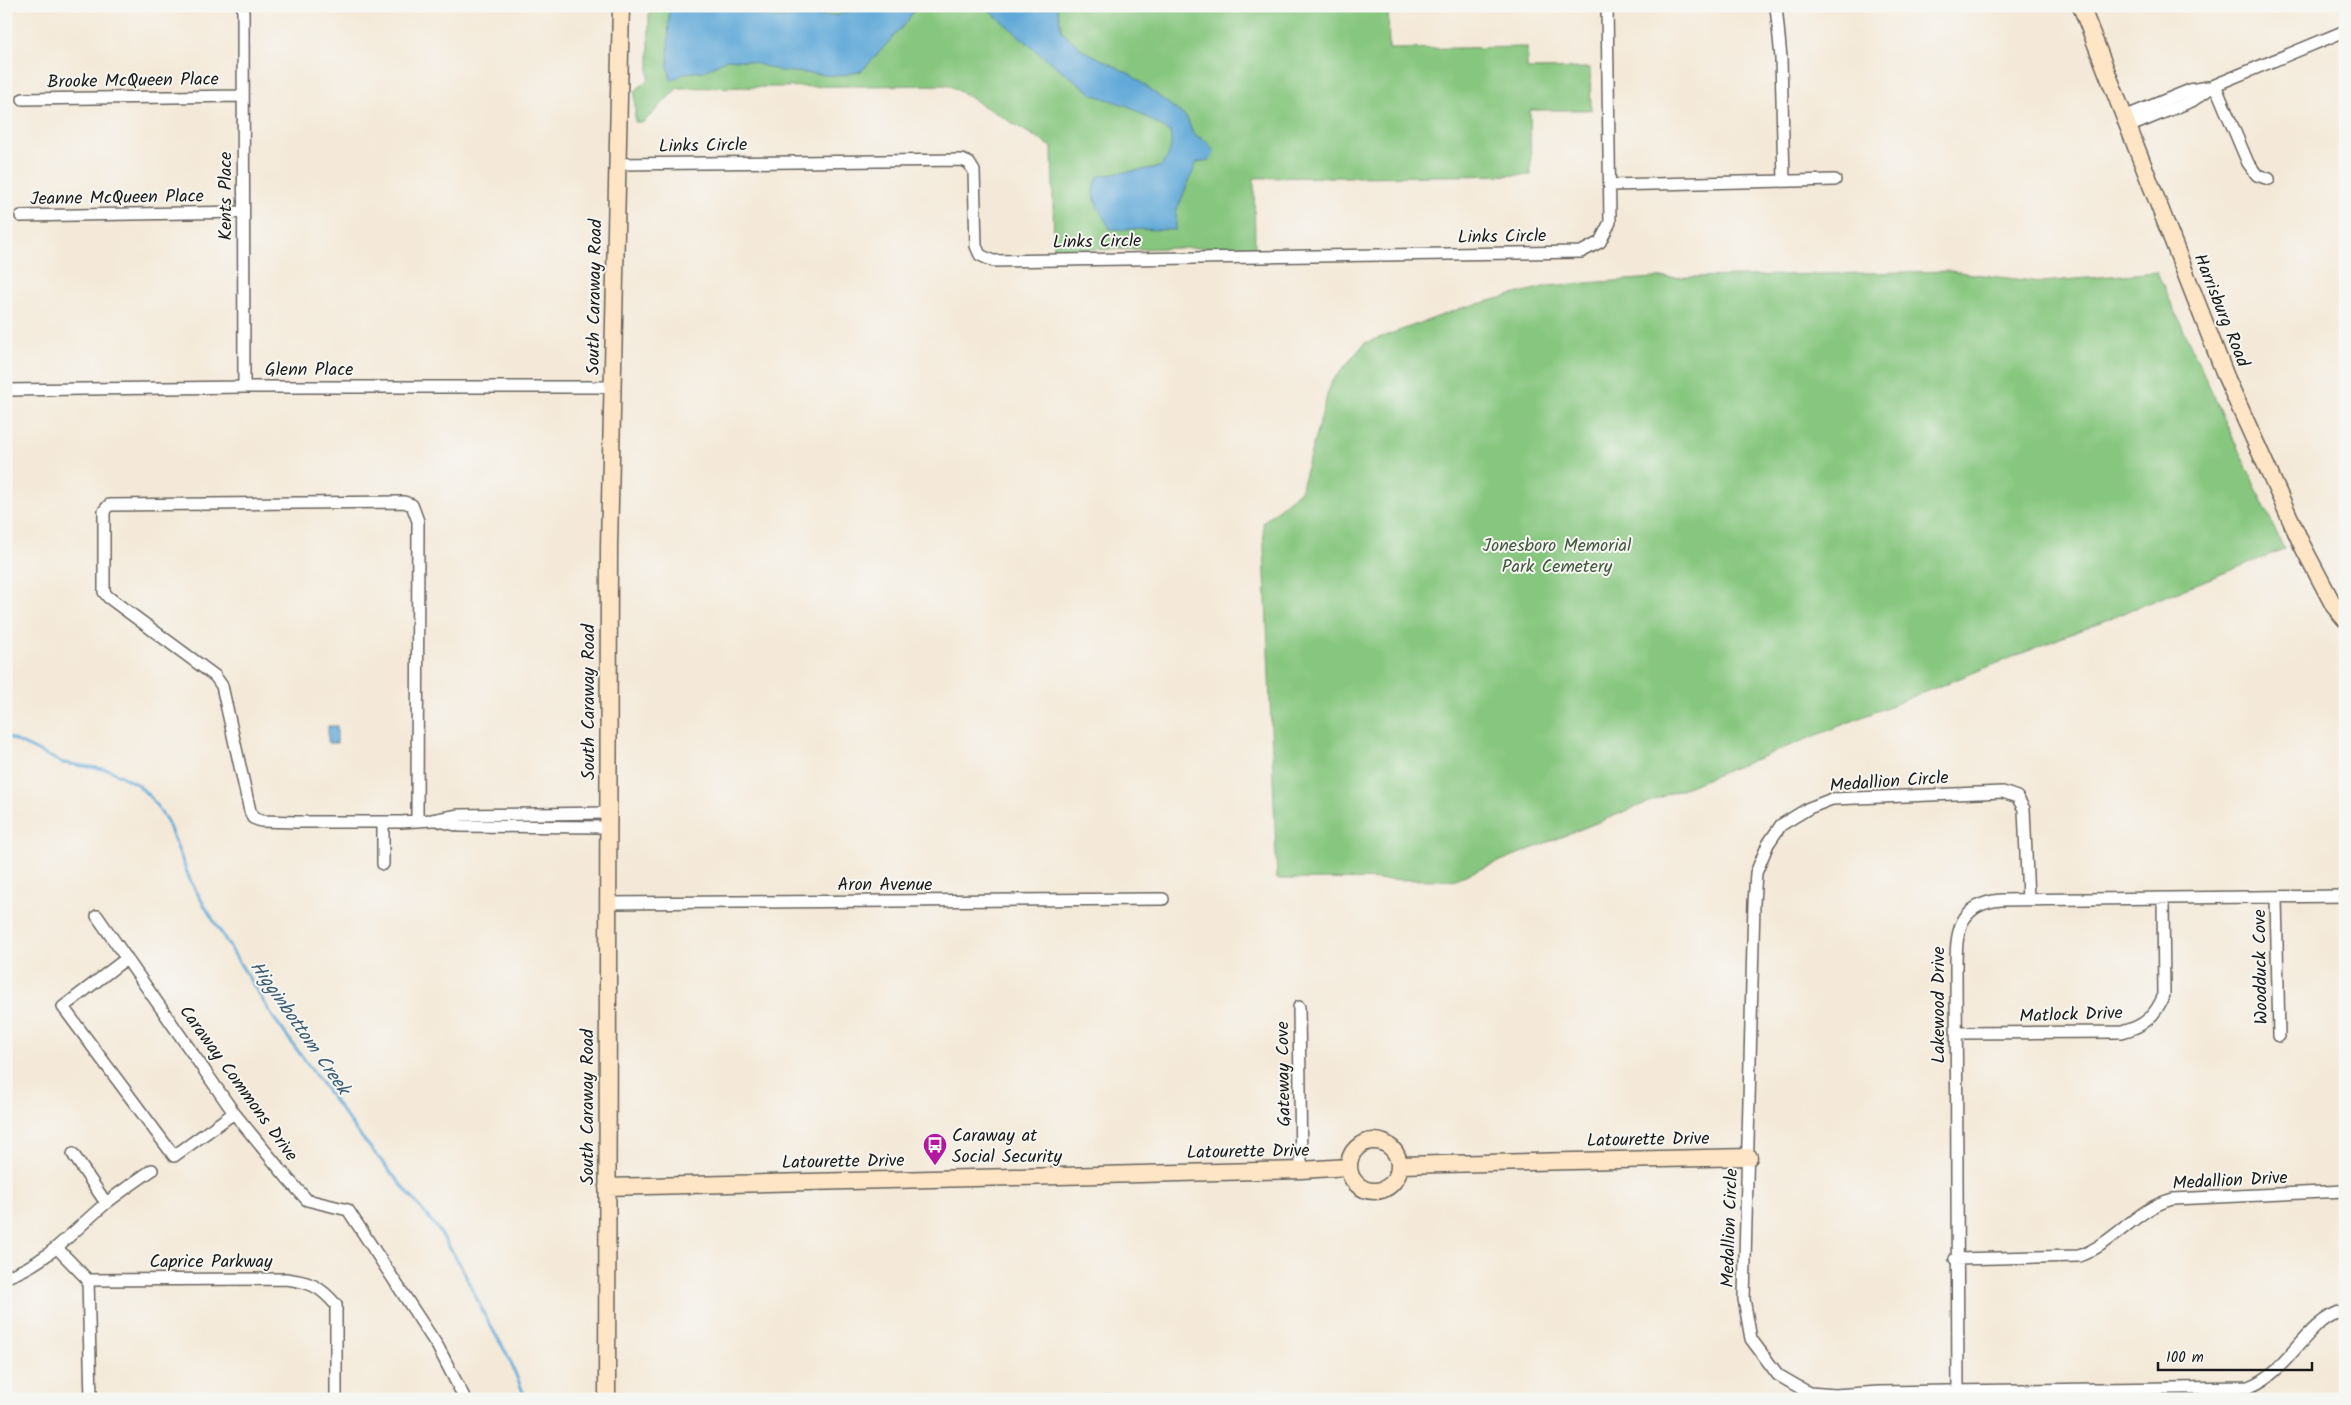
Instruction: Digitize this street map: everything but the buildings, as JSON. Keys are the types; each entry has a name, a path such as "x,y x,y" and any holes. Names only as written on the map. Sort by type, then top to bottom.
{"street":[{"name":"Kents Place","path":"243,6 244,386"},
{"name":"South Caraway Road","path":"607,1399 608,820 612,387 621,6"},
{"name":"Links Circle","path":"618,164 962,160 969,163 974,171 976,246 980,255 993,261 1582,252 1600,242 1607,232 1610,222 1607,6"},
{"path":"1776,6 1781,58 1784,181"},
{"name":"Harrisburg Road","path":"2081,6 2226,377 2264,463 2318,576 2334,606 2345,619"},
{"path":"2126,122 2190,90 2215,85 2345,31"},
{"path":"2215,85 2248,163 2257,175 2268,179"},
{"name":"Brooke McQueen Place","path":"23,99 243,96"},
{"path":"1609,185 1835,180"},
{"name":"Jeanne McQueen Place","path":"21,216 243,212"},
{"name":"Glenn Place","path":"6,390 244,386 612,387"},
{"path":"418,821 418,520 412,505 404,502 109,505 104,512 104,592 108,597 215,676 222,686 253,818 261,821 383,822 418,821 432,820 460,826 608,820"},
{"name":"Medallion Circle","path":"2028,898 2024,808 2017,797 2003,792 1832,799 1809,808 1781,824 1768,844 1756,873 1754,903 1744,1299 1751,1339 1778,1375 1808,1393 1835,1395 1958,1391 2249,1387 2265,1380 2322,1321 2335,1313 2345,1310"},
{"path":"383,822 383,864"},
{"name":"Lakewood Drive","path":"1958,1391 1955,1259 1956,937 1961,923 1974,909 1982,904 1992,901 2028,898 2163,899 2345,896"},
{"name":"Woodduck Cove","path":"2276,897 2279,1036"},
{"name":"Aron Avenue","path":"608,903 1163,899"},
{"name":"Matlock Drive","path":"1956,1034 2122,1032 2148,1021 2159,1006 2164,995 2163,899"},
{"name":"Caraway Commons Drive","path":"97,916 234,1113 307,1200 348,1210 438,1348 465,1399"},
{"path":"126,958 63,1007 174,1156 234,1113"},
{"name":"Gateway Cove","path":"1299,1007 1301,1170"},
{"path":"1370,1141 1386,1144 1393,1149 1399,1165 1393,1182 1378,1190 1362,1188 1355,1182 1349,1167 1355,1150 1370,1141"},
{"path":"72,1154 106,1204"},
{"name":"Latourette Drive","path":"1399,1165 1748,1157"},
{"name":"Latourette Drive","path":"607,1187 1301,1170 1349,1167"},
{"path":"6,1277 18,1273 57,1248 106,1204 152,1170"},
{"name":"Medallion Drive","path":"1955,1259 2080,1256 2091,1252 2117,1235 2153,1206 2173,1199 2345,1191"},
{"path":"57,1248 88,1280 91,1399"},
{"name":"Caprice Parkway","path":"88,1280 286,1279 309,1282 326,1293 336,1305 336,1399"}],"green space":[{"path":"649,6 1388,6 1389,49 1527,47 1527,69 1590,68 1591,110 1530,110 1531,175 1254,178 1255,247 1054,250 1052,147 949,85 678,88 644,122 635,122 635,91 649,79"},
{"name":"Jonesboro Memorial Park Cemetery","path":"1950,271 2041,282 2157,272 2284,549 1453,880 1277,879 1263,522 1300,491 1331,382 1365,343 1462,308 1547,286 1654,278"}],"water":[{"path":"669,6 746,6 774,18 838,15 867,6 917,6 906,23 862,71 839,76 781,71 748,61 727,59 704,71 686,73 671,80 668,67"},
{"path":"984,6 1057,6 1062,32 1083,50 1130,74 1187,118 1193,134 1208,142 1214,152 1210,160 1197,162 1176,212 1176,230 1110,229 1096,203 1094,190 1099,176 1160,167 1170,151 1170,132 1128,106 1094,95 1039,53"},
{"path":"328,726 337,726 337,743 328,743"}],"waterway":[{"name":"Higginbottom Creek","path":"6,736 63,763 110,770 138,785 151,798 167,821 190,880 273,1017 358,1133 438,1229 461,1266 486,1318 508,1356 526,1399"},
{"name":"Higginbottom Creek","path":"1091,1399 1106,1395 1114,1399"}],"place":[{"name":"Caraway at Social Security","path":"935,1166"}]}
